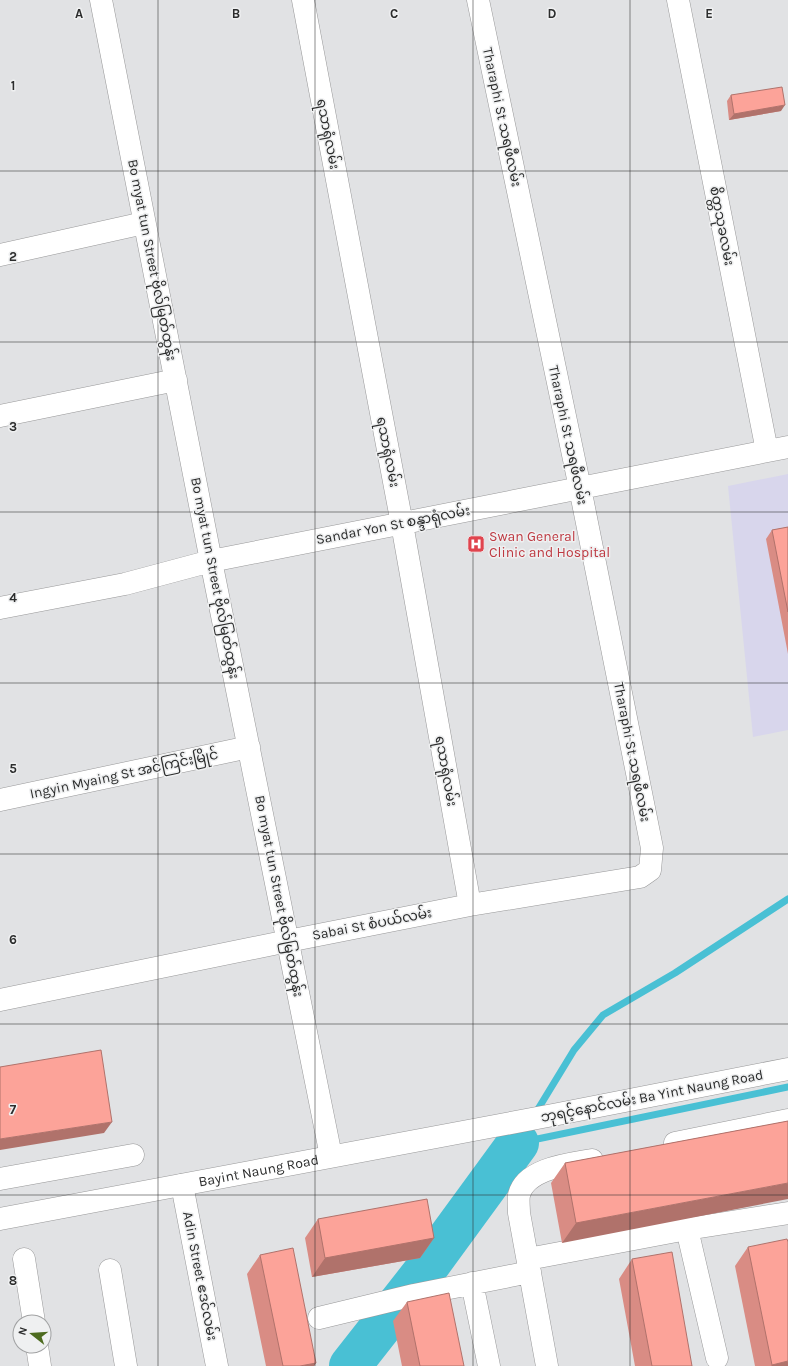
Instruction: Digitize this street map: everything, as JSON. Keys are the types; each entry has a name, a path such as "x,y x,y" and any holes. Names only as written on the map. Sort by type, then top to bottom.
{"street":[{"name":"Bo myat tun Street ဗိုလ်မြတ်ထွန်း","path":"101,0 211,561 331,1156"},
{"name":"ရသာရုံလမ်း","path":"303,0 402,524 470,905"},
{"name":"Tharaphi St သရဖီလမ်း","path":"478,0 580,488 652,848 650,870"},
{"name":"စိတ္တသုခလမ်း","path":"678,0 766,451"},
{"path":"0,255 144,223"},
{"path":"0,416 176,380"},
{"name":"Sandar Yon St စန္ဒာရုံလမ်း","path":"0,608 125,584 211,561 788,447"},
{"name":"Ingyin Myaing St အင်ကြင်းမြိုင်","path":"0,800 249,747"},
{"name":"Sabai St စံပယ်လမ်း","path":"0,1000 288,940 470,905 640,877 650,870"},
{"name":"ဘုရင့်နောင်လမ်း Ba Yint Naung Road","path":"516,1122 788,1069"},
{"path":"657,1146 788,1120"},
{"name":"Bayint Naung Road","path":"0,1219 516,1122"},
{"path":"0,1179 133,1155"},
{"path":"547,1366 519,1214 519,1194 526,1183 550,1168 611,1156"},
{"name":"Adin Street ဧဒင်လမ်း","path":"182,1185 217,1366"},
{"path":"319,1318 386,1301 472,1283 529,1266 687,1229 788,1213"},
{"path":"687,1229 717,1358"},
{"path":"24,1259 33,1314"},
{"path":"110,1270 126,1366"},
{"path":"472,1283 489,1366"},
{"path":"38,1354 40,1366"}],"shaded area":[{"path":"788,474 788,730 753,737 728,486"}],"building":[{"path":"782,87 785,105 734,114 731,95"},
{"path":"788,527 788,612 772,530"},
{"path":"101,1050 112,1122 0,1139 0,1067"},
{"path":"788,1121 788,1183 576,1223 565,1163"},
{"path":"427,1199 434,1238 325,1258 318,1219"},
{"path":"787,1239 788,1361 772,1365 748,1247"},
{"path":"293,1248 316,1363 300,1366 283,1366 260,1255"},
{"path":"672,1252 692,1366 652,1366 632,1259"},
{"path":"449,1293 464,1366 420,1366 407,1302"}],"waterway":[{"path":"535,1114 574,1050 603,1015 675,973 788,899"},
{"path":"518,1143 788,1087"},
{"path":"518,1143 529,1124"},
{"path":"350,1366 423,1273 518,1143"}],"place":[{"name":"Swan General Clinic and Hospital","path":"476,544"}]}
